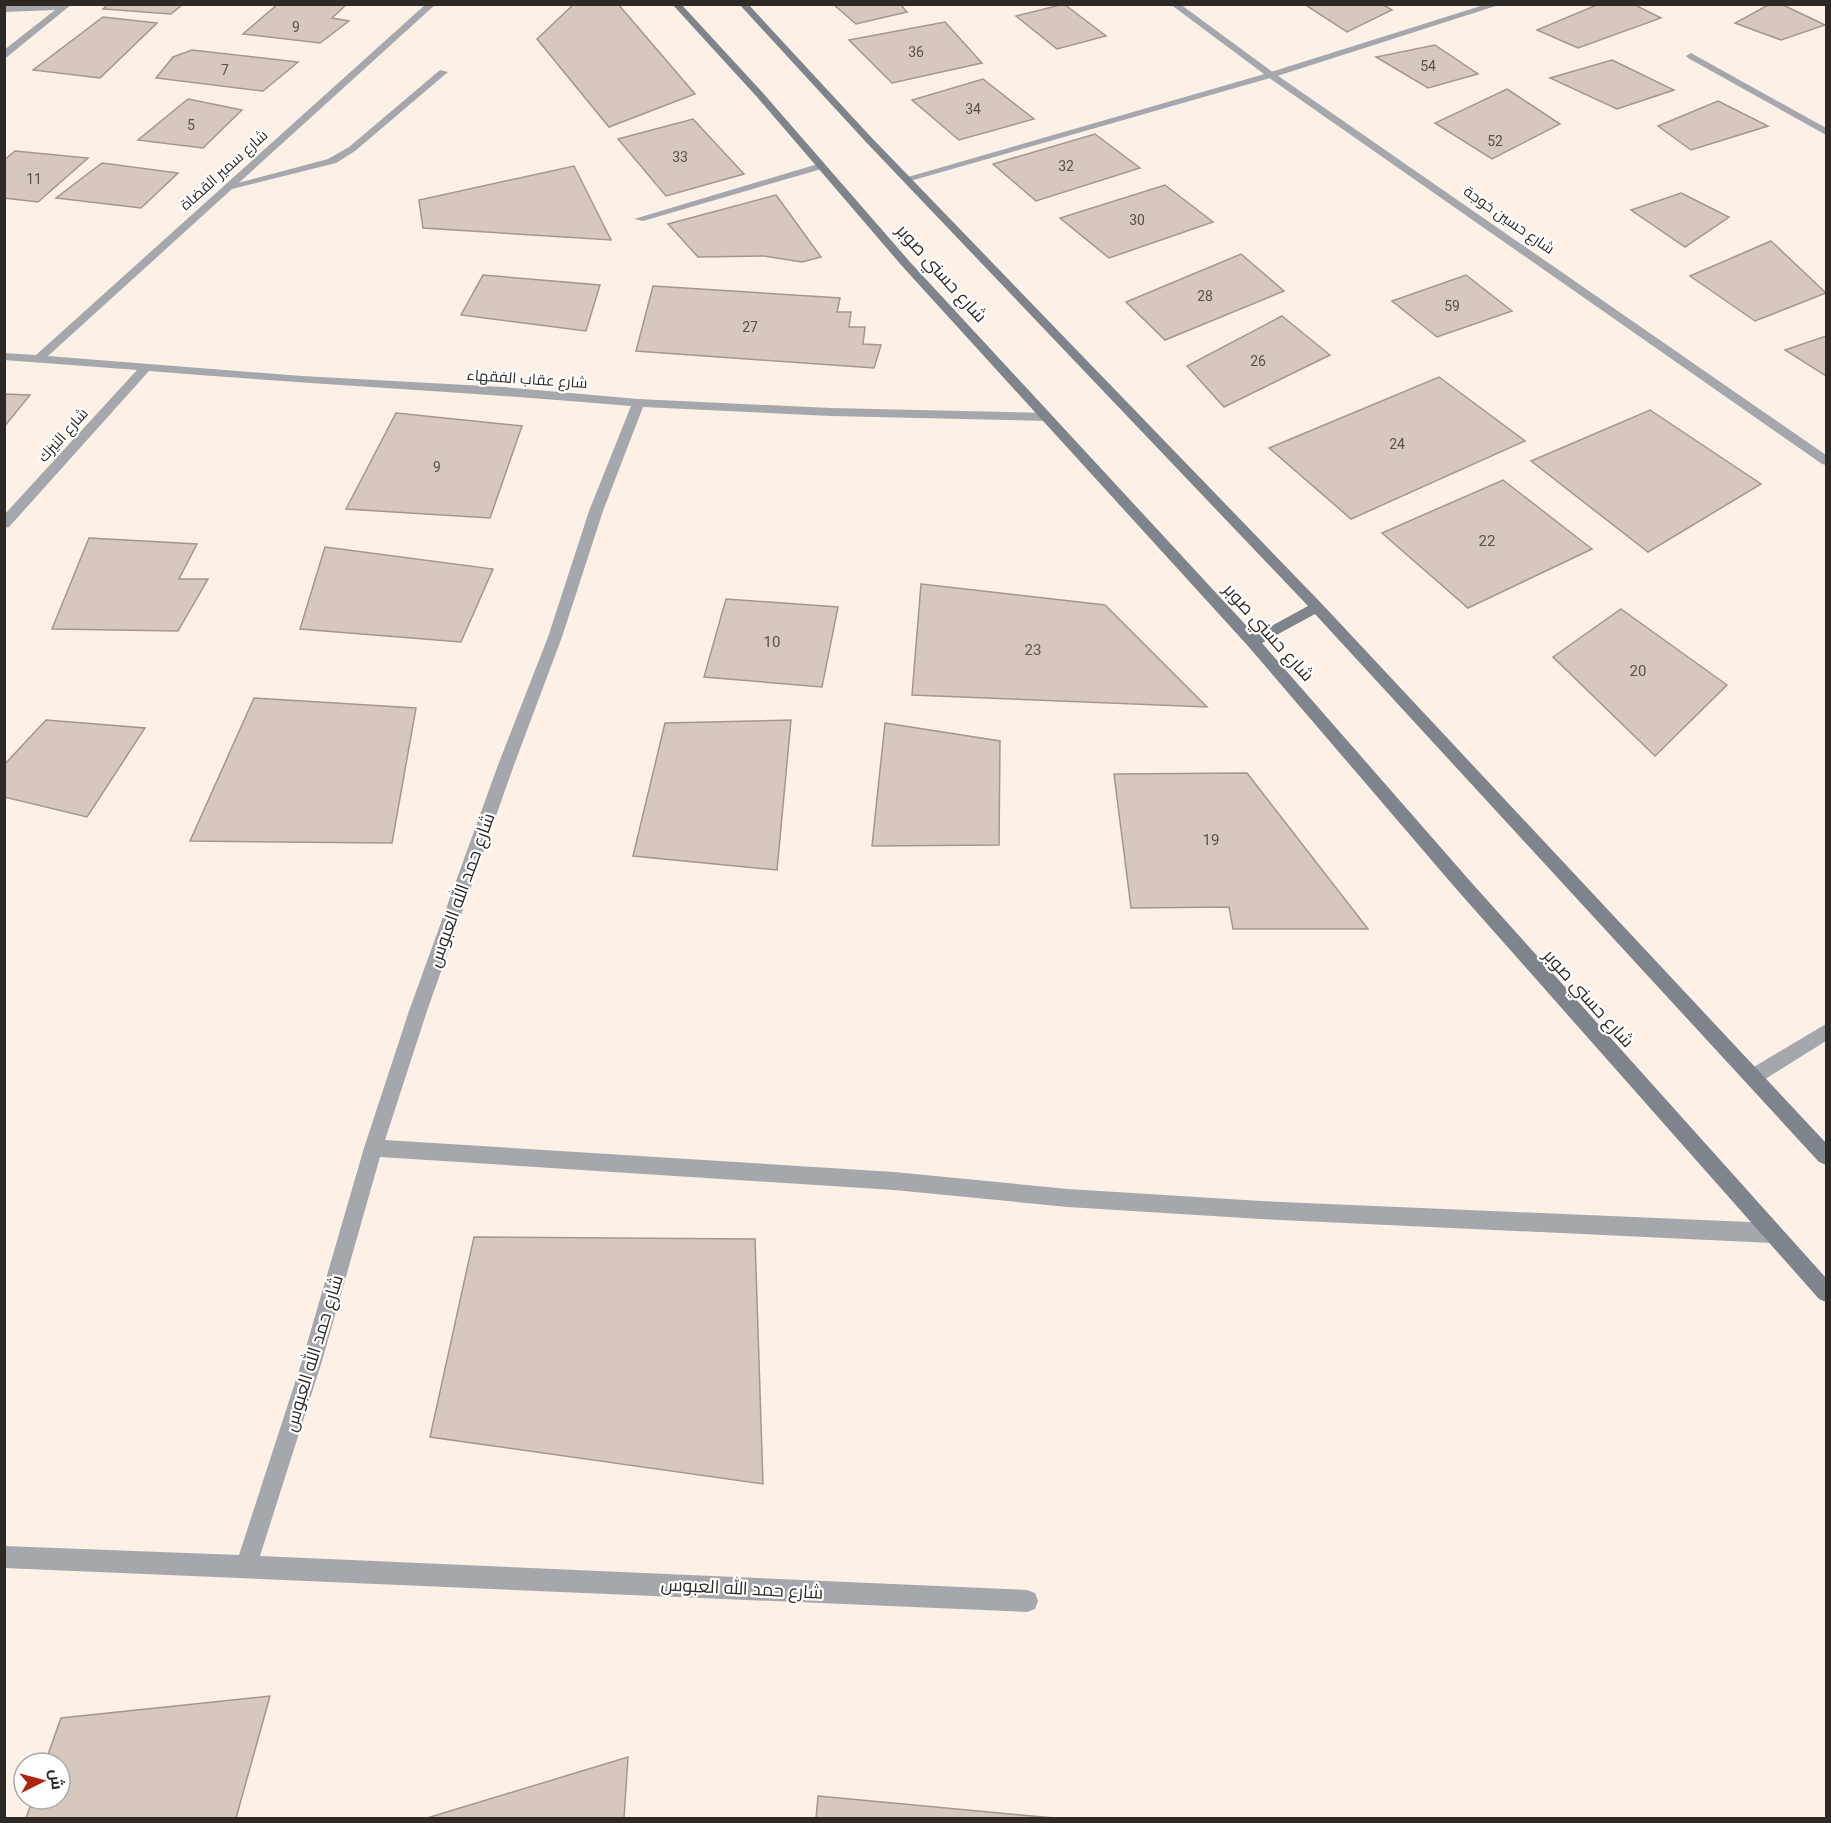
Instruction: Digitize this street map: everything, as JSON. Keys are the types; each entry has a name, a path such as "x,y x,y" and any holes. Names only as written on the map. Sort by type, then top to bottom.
{"main road":[{"name":"شارع حسني صوبر","path":"676,4 906,264 1253,642 1464,886 1827,1292"},
{"name":"شارع حسني صوبر","path":"743,4 906,179 1317,607 1827,1156"},
{"path":"1253,642 1317,607"}],"street":[{"name":"شارع سمير القضاة","path":"38,358 432,4"},
{"name":"شارع حسين خوجة","path":"1174,4 1271,75 1827,461"},
{"path":"906,179 1271,75 1498,4"},
{"path":"4,9 66,6"},
{"path":"4,55 66,6"},
{"path":"1691,56 1827,132"},
{"path":"228,187 332,160 352,149 443,72"},
{"path":"639,219 821,166"},
{"name":"شارع عقاب الفقهاء","path":"4,356 302,380 503,391 638,403 831,412 1047,417"},
{"name":"شارع النيزك","path":"4,524 146,368"},
{"name":"شارع حمد الله العبوس","path":"638,403 596,511 555,637 461,888 373,1148 312,1361 246,1566 1027,1601"},
{"path":"1753,1077 1827,1032"},
{"path":"373,1148 894,1181 1068,1198 1249,1209 1512,1223 1772,1233"},
{"path":"4,1557 246,1566"}],"building":[{"path":"109,4 183,4 171,14 103,9"},
{"path":"278,4 347,4 332,18 349,21 320,43 243,34"},
{"path":"574,4 618,4 695,94 609,127 537,39"},
{"path":"833,4 900,4 907,12 856,24"},
{"path":"1064,4 1106,36 1057,49 1016,16"},
{"path":"1304,4 1382,4 1392,10 1347,32"},
{"path":"1599,4 1633,4 1661,18 1578,48 1537,30"},
{"path":"1770,4 1781,4 1825,25 1781,40 1735,23"},
{"path":"103,17 157,23 100,78 33,70"},
{"path":"945,22 982,63 892,83 849,40"},
{"path":"1435,45 1478,74 1428,88 1376,57"},
{"path":"192,50 298,62 263,91 156,78 173,57"},
{"path":"1612,60 1674,90 1617,109 1550,78"},
{"path":"983,79 1034,119 959,140 912,100"},
{"path":"1507,89 1560,124 1492,159 1435,123"},
{"path":"188,99 242,110 203,148 138,140"},
{"path":"1718,101 1768,126 1691,150 1658,126"},
{"path":"693,119 744,174 666,196 618,139"},
{"path":"1095,134 1140,168 1036,201 993,164"},
{"path":"15,151 88,158 38,202 4,198 4,160"},
{"path":"102,163 178,173 141,208 56,198"},
{"path":"574,166 611,240 423,228 419,200"},
{"path":"1165,185 1213,222 1109,258 1060,218"},
{"path":"1681,193 1729,217 1685,247 1631,210"},
{"path":"776,195 821,257 802,262 764,256 698,257 668,224"},
{"path":"1771,241 1826,293 1755,321 1690,276"},
{"path":"1241,254 1284,291 1165,340 1126,302"},
{"path":"483,275 600,285 586,331 461,315"},
{"path":"1466,275 1512,311 1437,337 1392,301"},
{"path":"653,286 840,298 837,312 851,312 849,327 865,327 863,344 881,345 874,368 636,351"},
{"path":"1282,316 1330,355 1224,407 1187,366"},
{"path":"1826,336 1826,376 1785,350"},
{"path":"1439,377 1525,441 1351,519 1269,448"},
{"path":"4,394 30,395 4,427"},
{"path":"1650,410 1761,484 1648,552 1531,461"},
{"path":"396,413 522,426 490,518 346,509"},
{"path":"1503,480 1592,549 1468,608 1382,533"},
{"path":"89,538 197,544 179,579 208,579 178,631 52,629"},
{"path":"325,547 493,569 461,642 300,629"},
{"path":"921,584 1105,605 1207,707 912,695"},
{"path":"726,599 838,607 822,687 704,677"},
{"path":"1621,609 1727,685 1655,756 1553,657"},
{"path":"254,698 416,708 392,843 190,841"},
{"path":"46,720 145,728 87,817 4,797 4,765"},
{"path":"791,720 777,870 633,856 665,723"},
{"path":"885,723 1000,741 999,845 872,846"},
{"path":"1247,773 1368,929 1233,929 1229,907 1131,908 1114,774"},
{"path":"474,1237 755,1239 763,1484 430,1437"},
{"path":"270,1696 236,1818 26,1818 29,1811 72,1811 72,1751 49,1751 61,1718"},
{"path":"628,1757 624,1818 427,1818"},
{"path":"818,1796 1054,1818 816,1818"}]}
